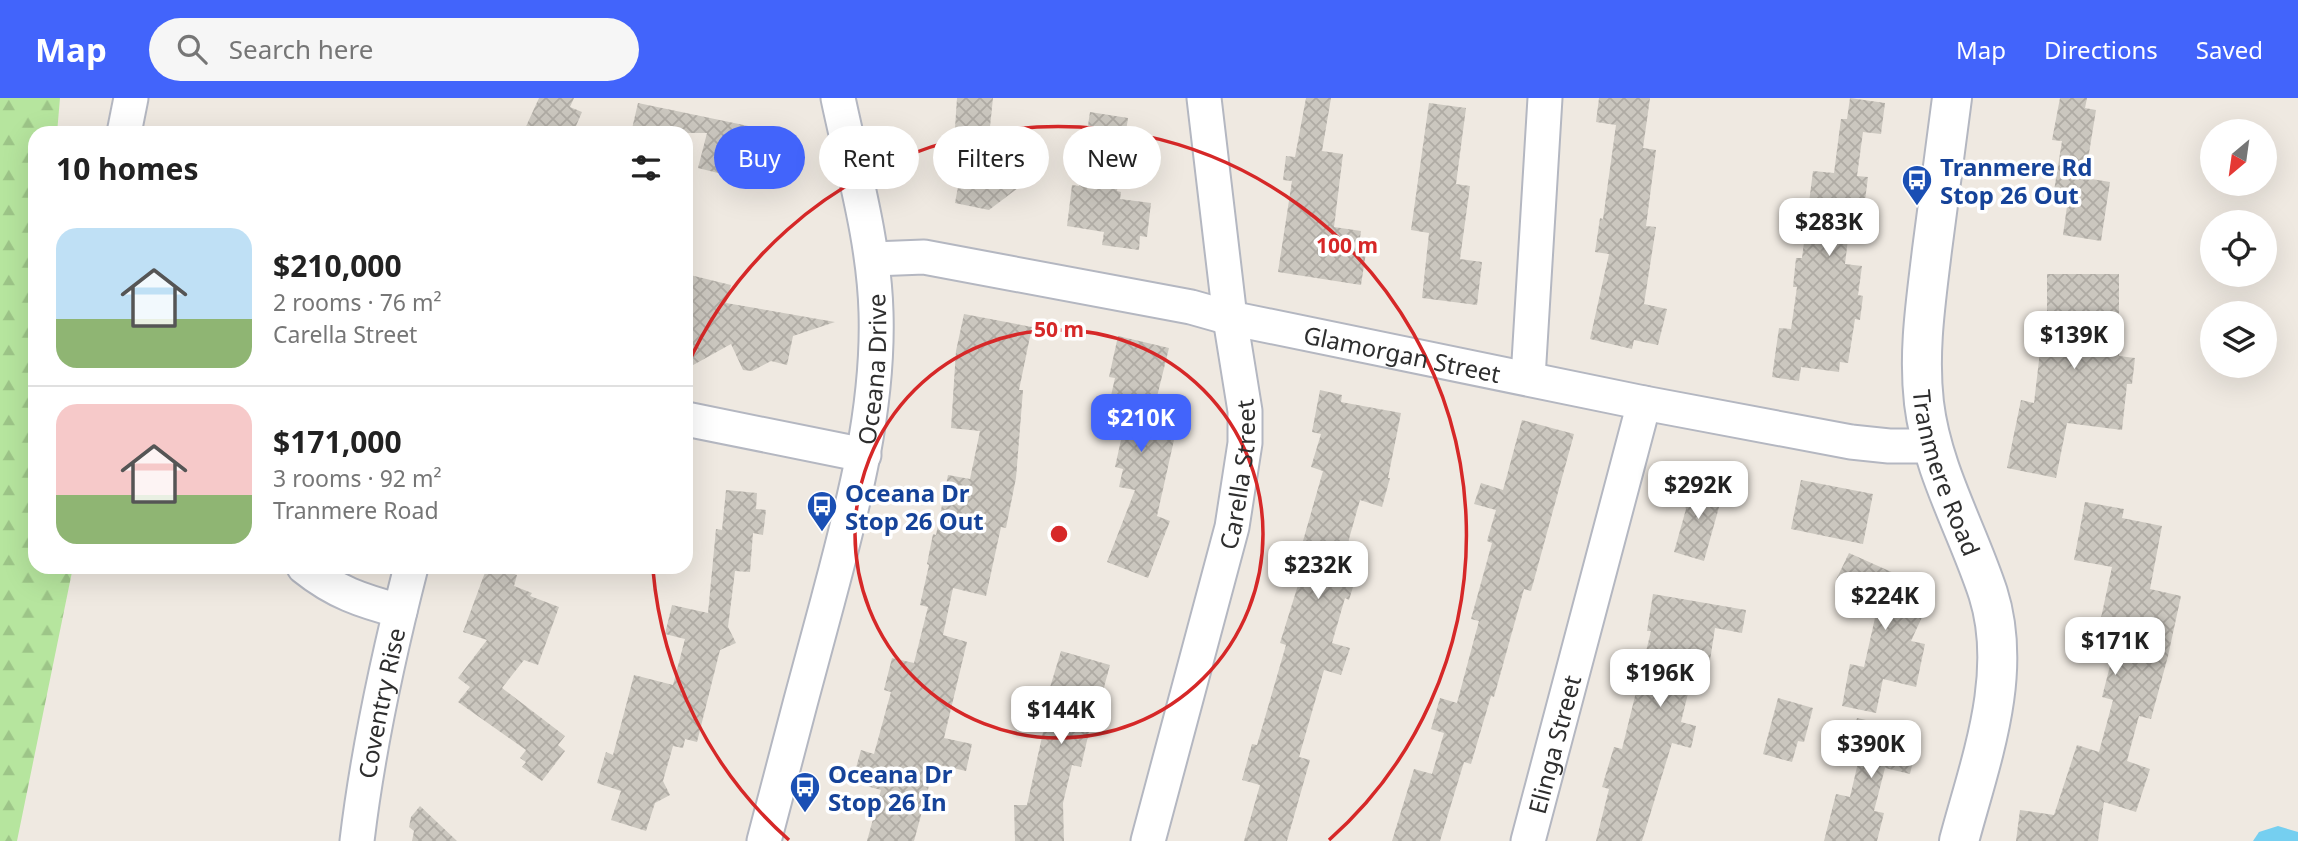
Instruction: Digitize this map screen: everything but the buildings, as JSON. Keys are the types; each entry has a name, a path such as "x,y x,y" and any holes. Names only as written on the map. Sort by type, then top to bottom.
{"street":[{"path":"125,126 131,98"},
{"name":"Oceana Drive","path":"764,841 864,455 875,351 873,259 838,98"},
{"name":"Carella Street","path":"1148,841 1232,527 1245,443 1245,411 1230,318 1204,98"},
{"path":"1528,378 1545,98"},
{"name":"Tranmere Road","path":"1952,98 1922,326 1921,368 1932,446 1989,595 1997,637 1997,679 1991,716 1959,841"},
{"name":"Glamorgan Street","path":"873,259 925,257 1191,307 1230,318 1644,403 1851,442 1889,446 1932,446"},
{"name":"Elinga Street","path":"1528,841 1644,403"},
{"path":"693,420 864,455"},
{"path":"313,574 341,593 400,611"},
{"name":"Coventry Rise","path":"357,841 372,739 409,574"}],"green space":[{"path":"0,98 60,98 58,126 28,126 28,574 72,574 17,841 0,841"}],"water":[{"path":"2278,826 2298,832 2298,841 2253,841 2259,832"}],"place":[{"name":"Tranmere Rd Stop 26 Out","path":"1917,207"},
{"name":"Oceana Dr Stop 26 Out","path":"822,533"},
{"name":"Oceana Dr Stop 26 In","path":"805,814"}]}
